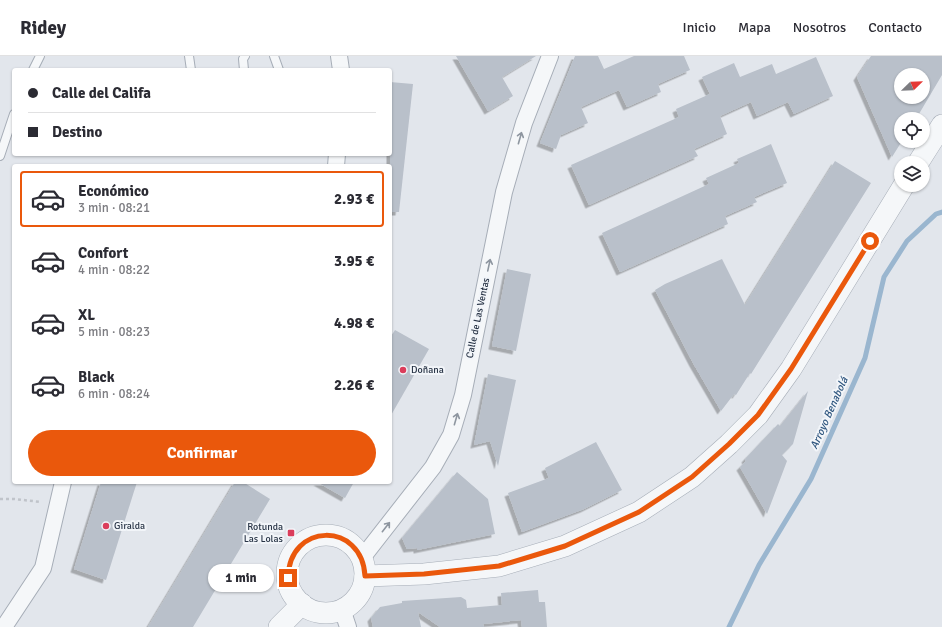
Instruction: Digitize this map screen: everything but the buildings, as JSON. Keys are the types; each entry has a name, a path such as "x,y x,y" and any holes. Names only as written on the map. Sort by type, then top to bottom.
{"street":[{"path":"339,56 341,68"},
{"name":"Calle de Las Ventas","path":"364,567 433,467 451,435 463,395 504,192 524,123 550,56"},
{"path":"922,156 942,125"},
{"path":"364,567 424,574 499,566 565,546 639,512 692,477 729,444 758,415 791,369 900,192"},
{"path":"4,627 43,568 63,484"},
{"path":"331,535 350,542 364,567 364,583 345,618 332,612 321,612 302,604 290,588 288,573 291,558 303,543 312,538 331,535"},
{"path":"279,627 302,604"}],"lane":[{"path":"34,68 40,56"},
{"path":"189,56 191,68"},
{"path":"244,68 243,59 245,56"},
{"path":"274,56 278,68"},
{"path":"0,156 12,120"}],"path":[{"path":"0,499 14,499 58,505"}],"waterway":[{"name":"Arroyo Benabolá","path":"729,627 759,565 811,479 865,358 884,277 907,241 936,214 942,212"}],"place":[{"name":"Doñana","path":"403,370"},
{"name":"Giralda","path":"106,526"},
{"name":"Rotunda Las Lolas","path":"291,533"}],"route":[{"path":"288,578 288,568 291,558 296,550 303,543 321,535 331,535 350,542 362,558 365,576 424,574 499,566 565,546 639,512 692,477 729,444 758,415 791,369 870,241"}]}
